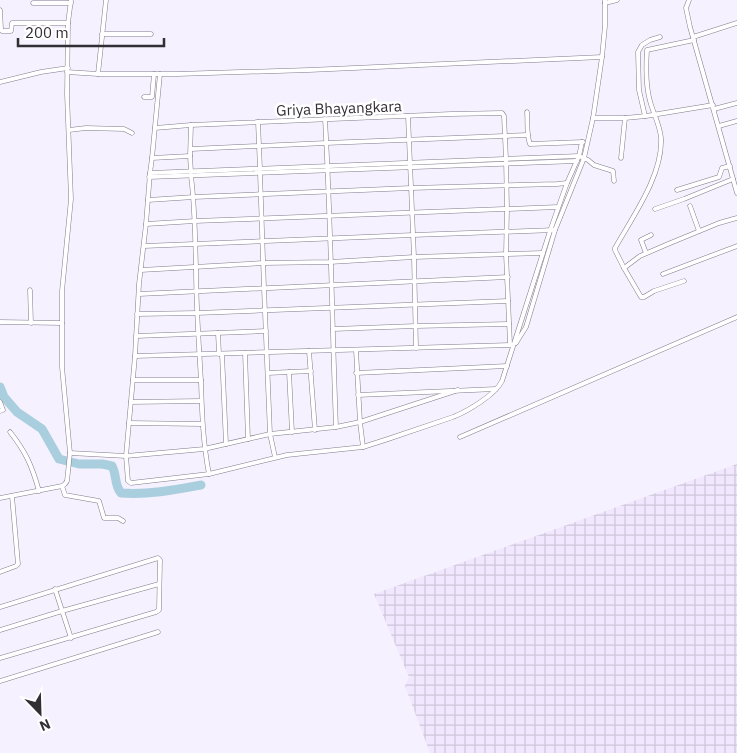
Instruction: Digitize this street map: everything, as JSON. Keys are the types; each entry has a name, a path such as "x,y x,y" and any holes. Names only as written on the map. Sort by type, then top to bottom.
{"street":[{"path":"98,74 106,0"},
{"path":"513,345 526,327 555,230 584,158 593,118 602,57 605,1 618,0"},
{"path":"689,0 686,8 699,62 734,177 737,193"},
{"path":"0,493 0,498 62,486 67,481 70,459 62,367 62,291 71,199 68,23 71,1 32,3"},
{"path":"0,10 2,31 11,31 12,23 68,23"},
{"path":"684,281 642,297 615,250 649,189 660,156 661,137 648,90 647,50 694,38 737,22"},
{"path":"102,34 151,34"},
{"path":"645,116 639,90 638,52 642,45 660,37"},
{"path":"0,82 41,72 68,70 98,74 160,74 309,70 602,57"},
{"path":"144,97 152,97 154,74"},
{"path":"160,74 137,314 126,456 129,483 209,474 287,455 363,447 464,413 473,408 496,389 502,381 550,230 578,159 582,142"},
{"path":"593,118 645,116 737,103"},
{"path":"528,112 528,135 529,142 532,144 588,142"},
{"name":"Griya Bhayangkara","path":"155,128 325,119 500,113 504,116 505,135"},
{"path":"408,116 416,348"},
{"path":"621,158 625,118"},
{"path":"325,119 330,215 329,239 336,427"},
{"path":"719,126 737,121"},
{"path":"258,122 270,434 275,457"},
{"path":"191,125 190,156 194,197 202,424 209,474"},
{"path":"69,130 86,128 124,129 132,133"},
{"path":"505,135 508,209 506,254 509,324 513,345"},
{"path":"191,149 528,135"},
{"path":"152,158 190,156"},
{"path":"150,175 584,158 594,166 613,171 614,181"},
{"path":"677,190 719,177 722,168 730,166"},
{"path":"656,209 734,177"},
{"path":"148,200 567,183"},
{"path":"690,206 699,231"},
{"path":"146,224 558,207"},
{"path":"624,268 646,253 719,223 737,218"},
{"path":"144,246 555,230"},
{"path":"646,253 641,240 651,234"},
{"path":"663,274 737,246"},
{"path":"141,270 543,253"},
{"path":"139,294 508,277"},
{"path":"30,290 31,323"},
{"path":"137,314 508,301"},
{"path":"460,437 737,317"},
{"path":"0,322 62,323"},
{"path":"333,329 509,324"},
{"path":"136,336 266,331"},
{"path":"218,333 226,444"},
{"path":"135,356 513,345"},
{"path":"356,350 356,373 363,447"},
{"path":"310,351 315,430"},
{"path":"245,353 248,439"},
{"path":"356,373 507,366"},
{"path":"268,373 311,371"},
{"path":"289,372 292,432"},
{"path":"133,380 200,380"},
{"path":"358,395 496,389"},
{"path":"70,453 126,456 204,449 270,434 315,430 360,422 458,390"},
{"path":"131,402 201,401"},
{"path":"0,402 3,410 0,411"},
{"path":"129,423 202,424"},
{"path":"10,432 31,464 39,491"},
{"path":"62,486 65,495 99,501 104,518 118,518 123,521"},
{"path":"0,572 18,564 12,496"},
{"path":"0,607 158,558 160,560 159,610 156,612 0,658"},
{"path":"0,630 159,584"},
{"path":"55,589 71,638"},
{"path":"0,681 158,632"}],"shaded area":[{"path":"737,464 737,753 430,753 405,686 409,677 374,594"}],"waterway":[{"path":"0,387 4,397 17,412 42,429 59,459 79,464 112,466 117,487 121,493 151,493 201,485"}]}
